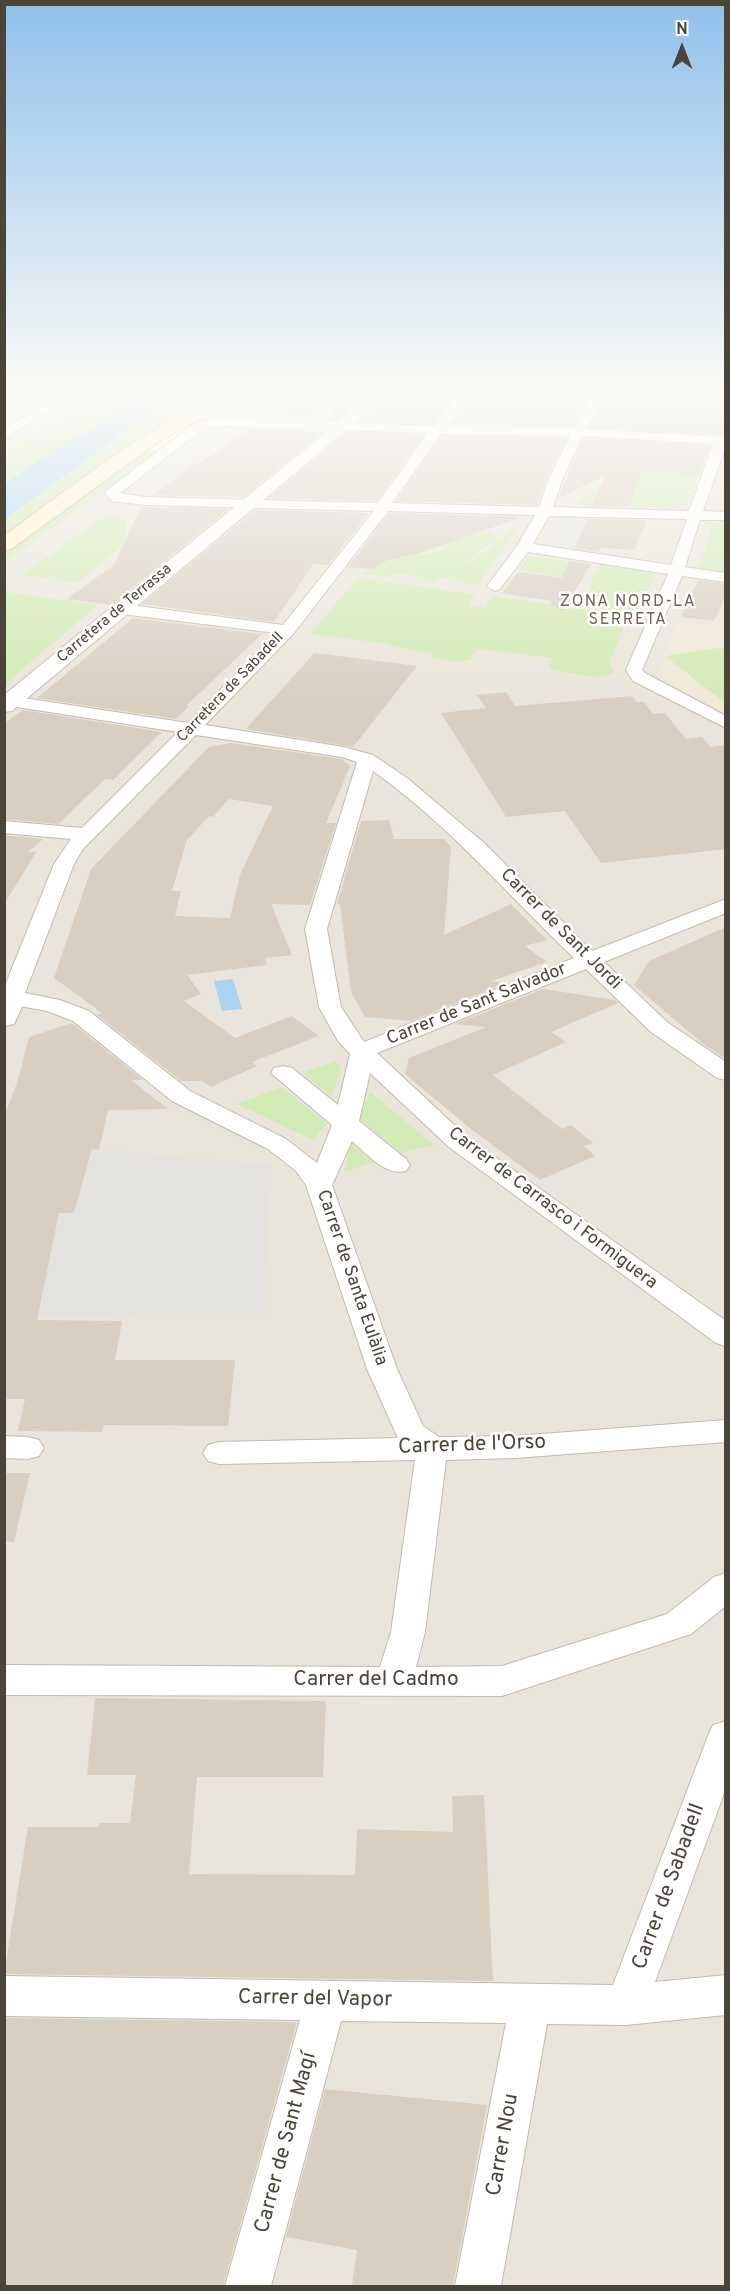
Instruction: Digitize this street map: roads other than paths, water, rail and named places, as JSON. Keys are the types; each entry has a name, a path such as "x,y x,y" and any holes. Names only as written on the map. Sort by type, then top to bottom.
{"main road":[{"path":"4,545 78,492"}],"street":[{"path":"113,492 117,498 146,501 726,516"},
{"name":"Carretera de Terrassa","path":"6,702 122,609 261,492"},
{"name":"Carretera de Sabadell","path":"7,1006 64,864 84,834 193,728 288,630 384,506 391,492"},
{"path":"495,586 524,547 545,510 551,492"},
{"path":"705,492 677,571 634,670 639,677 726,723"},
{"path":"524,547 726,578"},
{"path":"122,609 288,630"},
{"name":"Carrer de Sant Jordi","path":"6,702 344,752 369,772 400,782 477,847 572,944 659,1027 726,1073"},
{"name":"Carrer de Carrasco i Formiguera","path":"369,772 352,804 316,929 330,1007 350,1041 458,1142 726,1336"},
{"path":"4,827 84,834"},
{"name":"Carrer de Sant Salvador","path":"362,1051 726,905"},
{"name":"Carrer de Santa Eulàlia","path":"7,1006 52,1005 81,1016 181,1096 277,1144 305,1165 319,1185 382,1369 411,1433 432,1448"},
{"path":"319,1185 338,1148 359,1078 362,1051"},
{"path":"283,1072 397,1165"},
{"name":"Carrer de l'Orso","path":"219,1453 515,1447 726,1431"},
{"path":"393,1681 408,1632 432,1448"},
{"name":"Carrer del Cadmo","path":"4,1680 502,1681 679,1624 726,1586"},
{"name":"Carrer de Sabadell","path":"626,2005 726,1736"},
{"name":"Carrer del Vapor","path":"4,1996 626,2005 726,1995"},
{"name":"Carrer de Sant Magí","path":"248,2286 326,2000"},
{"name":"Carrer Nou","path":"478,2286 530,2004"}],"water":[{"path":"5,492 43,492 5,520"},
{"path":"233,979 242,1009 222,1011 214,981"}],"district":[{"name":"ZONA NORD-LA SERRETA","path":"628,612"}]}
